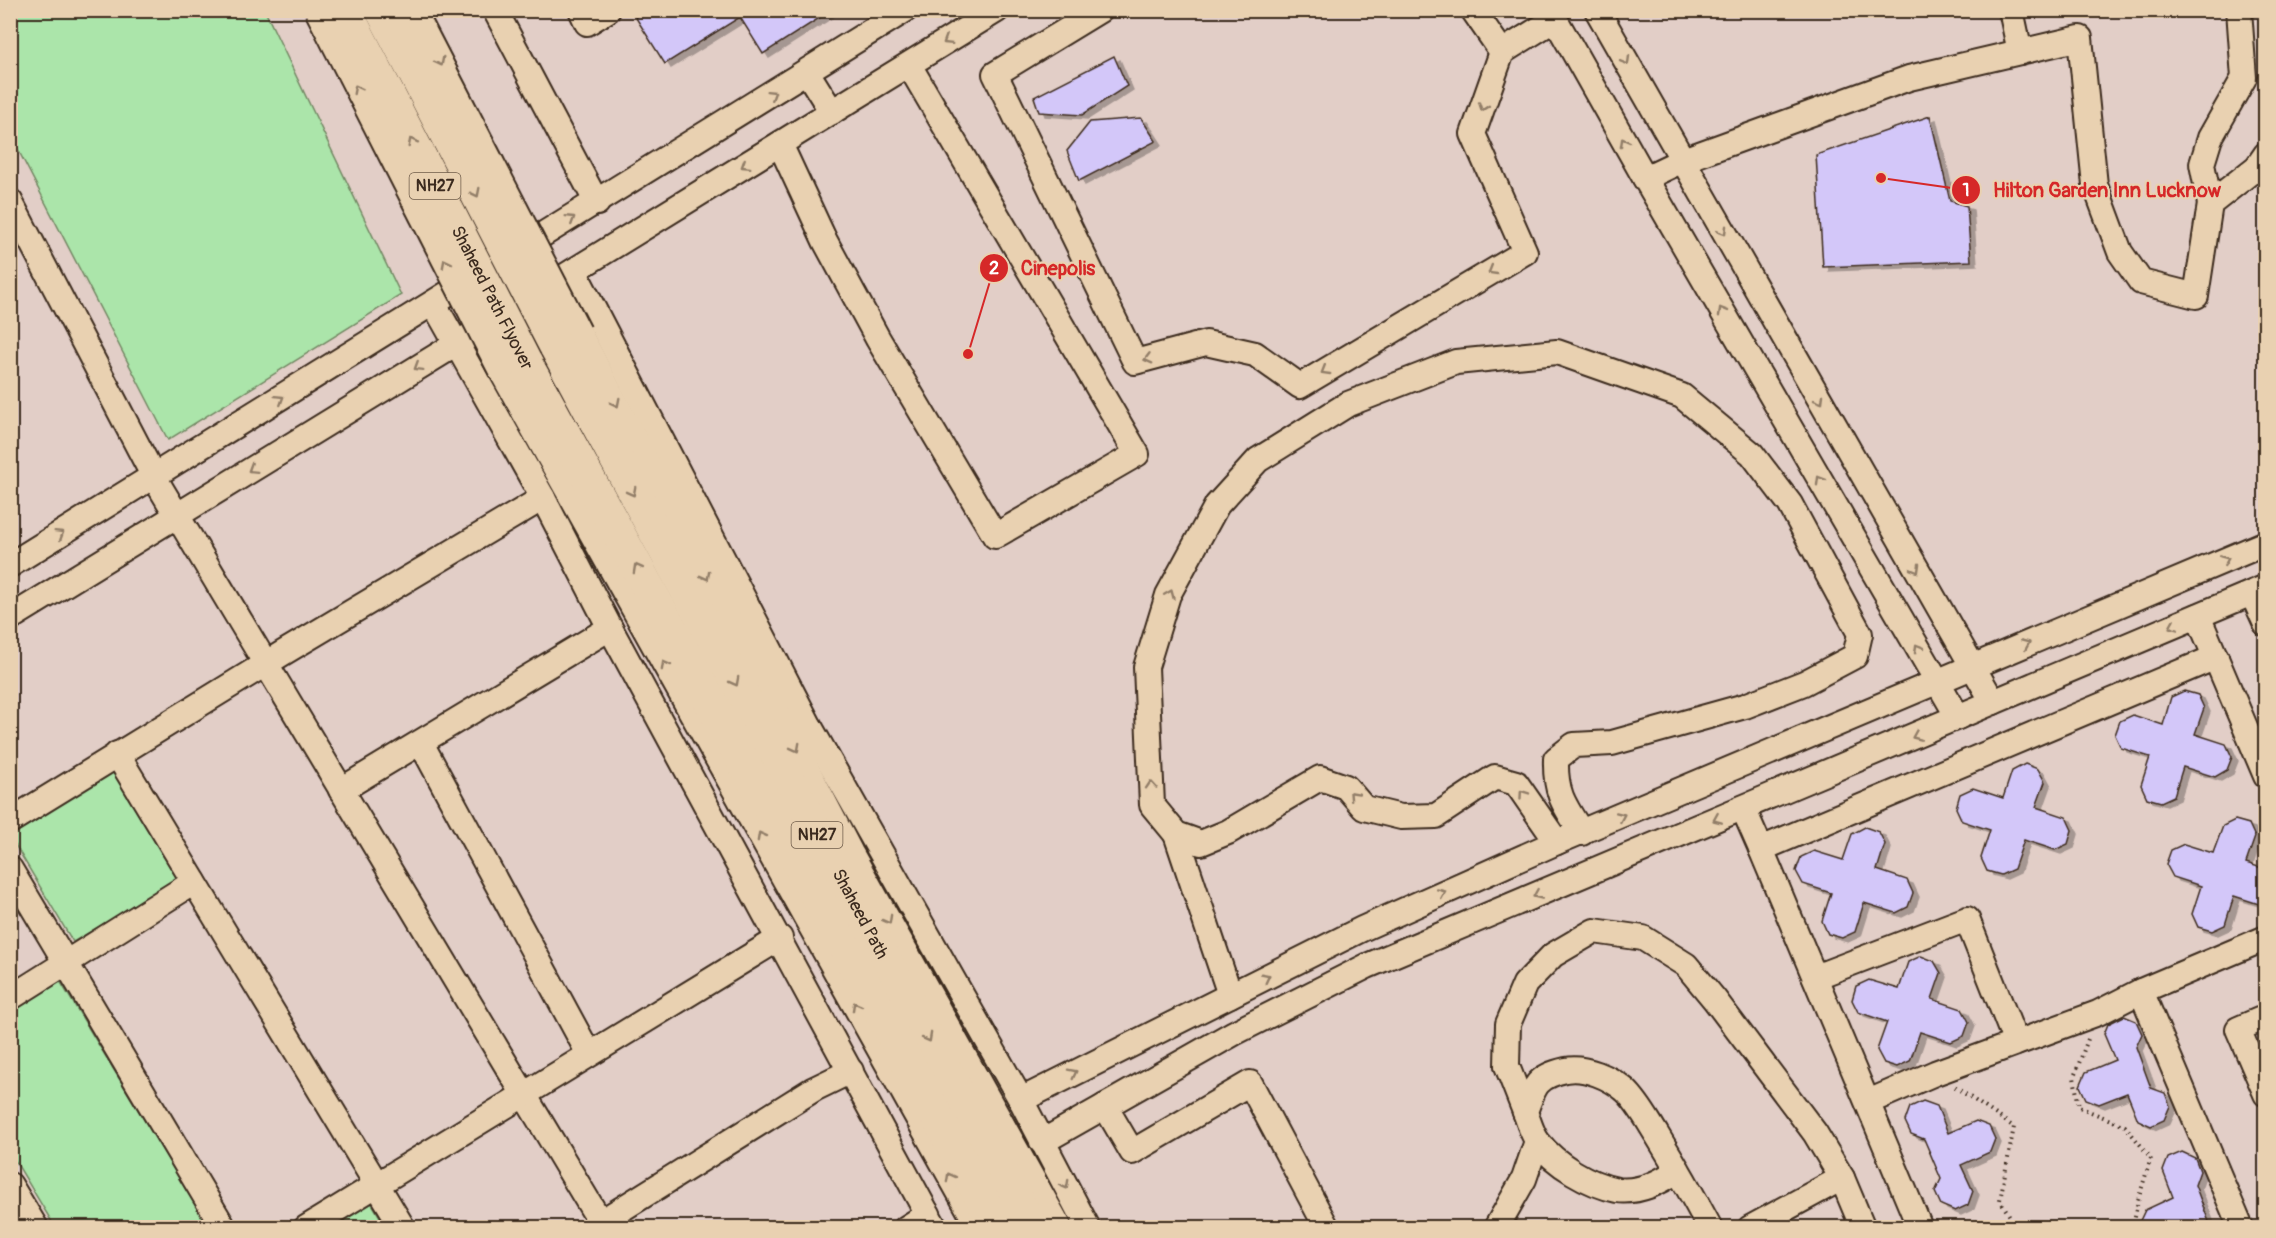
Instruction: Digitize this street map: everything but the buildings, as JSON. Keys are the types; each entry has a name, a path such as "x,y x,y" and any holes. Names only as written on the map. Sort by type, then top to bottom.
{"highway":[{"name":"Shaheed Path Flyover","path":"345,10 513,367 576,456"},
{"name":"Shaheed Path Flyover","path":"382,10 567,339 604,440"},
{"name":"Shaheed Path","path":"604,440 1032,1227"},
{"name":"Shaheed Path","path":"576,456 998,1227"}],"street":[{"path":"317,10 979,1227"},
{"path":"413,10 567,339 1060,1227"},
{"path":"495,10 597,203"},
{"path":"581,10 587,23 608,10"},
{"path":"10,565 905,10"},
{"path":"10,618 997,10"},
{"path":"1100,10 995,75 1135,362 1206,343 1255,354 1300,386 1525,252 1473,134 1502,52 1552,15 1958,717"},
{"path":"1473,10 1502,52"},
{"path":"1597,10 1993,702"},
{"path":"2011,10 2020,52"},
{"path":"1645,178 1683,160 1909,78 2080,38 2095,185 2120,252 2141,282 2196,296 2210,204 2202,164 2210,138 2244,78 2239,10"},
{"path":"780,144 825,241 873,330 995,536 1137,454 909,65"},
{"path":"807,72 832,112"},
{"path":"2210,204 2257,167 2265,154"},
{"path":"10,201 154,477 602,1225 814,1089 851,1071"},
{"path":"574,271 809,724 1021,1100 1088,1227"},
{"path":"434,304 543,498 610,628 932,1221 906,1227"},
{"path":"1230,995 1176,834 1152,805 1146,667 1168,595 1217,505 1258,460 1348,404 1456,362 1557,352 1682,396 1752,454 1790,504 1860,634 1855,656 1804,683 1745,706 1682,724 1612,743 1574,745 1564,751 1556,759 1556,780 1562,802 1582,833"},
{"path":"10,821 117,754 543,498"},
{"path":"1021,1100 1362,928 1557,842 2265,543"},
{"path":"1042,1142 1233,1033 1367,966 2259,590 2265,624"},
{"path":"2198,616 2265,776"},
{"path":"341,790 610,628"},
{"path":"1761,849 2216,657"},
{"path":"421,743 589,1054"},
{"path":"117,754 403,1227"},
{"path":"1176,834 1201,843 1228,832 1320,778 1346,787 1365,807 1401,817 1436,816 1495,777 1516,783 1557,842"},
{"path":"1743,808 1920,1227"},
{"path":"10,869 224,1227"},
{"path":"10,998 194,882"},
{"path":"1815,977 1967,919 2016,1043"},
{"path":"1678,1170 1663,1181 1642,1188 1618,1190 1563,1168 1537,1141 1508,1066 1508,1024 1525,984 1553,955 1594,931 1643,938 1686,965 1815,1133 1842,1178 1863,1227"},
{"path":"306,1227 780,938"},
{"path":"1868,1102 1935,1073 2098,1013 2141,991 2265,938"},
{"path":"2141,991 2241,1227"},
{"path":"2265,1017 2238,1029 2265,1094"},
{"path":"1525,1112 1533,1089 1549,1073 1577,1068 1609,1080 1625,1091 1647,1119 1710,1227"},
{"path":"1105,1106 1132,1152 1250,1083 1327,1227"},
{"path":"1496,1227 1524,1179 1537,1141"},
{"path":"1750,1227 1842,1178"},
{"path":"10,1185 36,1227"}],"path":[{"path":"2098,1013 2074,1077 2079,1107 2125,1126 2151,1158 2138,1200 2133,1227"},
{"path":"1935,1073 2014,1127 2000,1200 2017,1227"}],"green space":[{"path":"11,10 265,11 401,295 168,440 11,136"},
{"path":"112,770 178,880 73,942 11,838 10,831"},
{"path":"60,981 209,1227 55,1227 11,1154 11,1011"},
{"path":"371,1202 386,1227 330,1228"}],"place":[{"name":"Hilton Garden Inn Lucknow","path":"1881,178"},
{"name":"Cinepolis","path":"968,354"}]}
